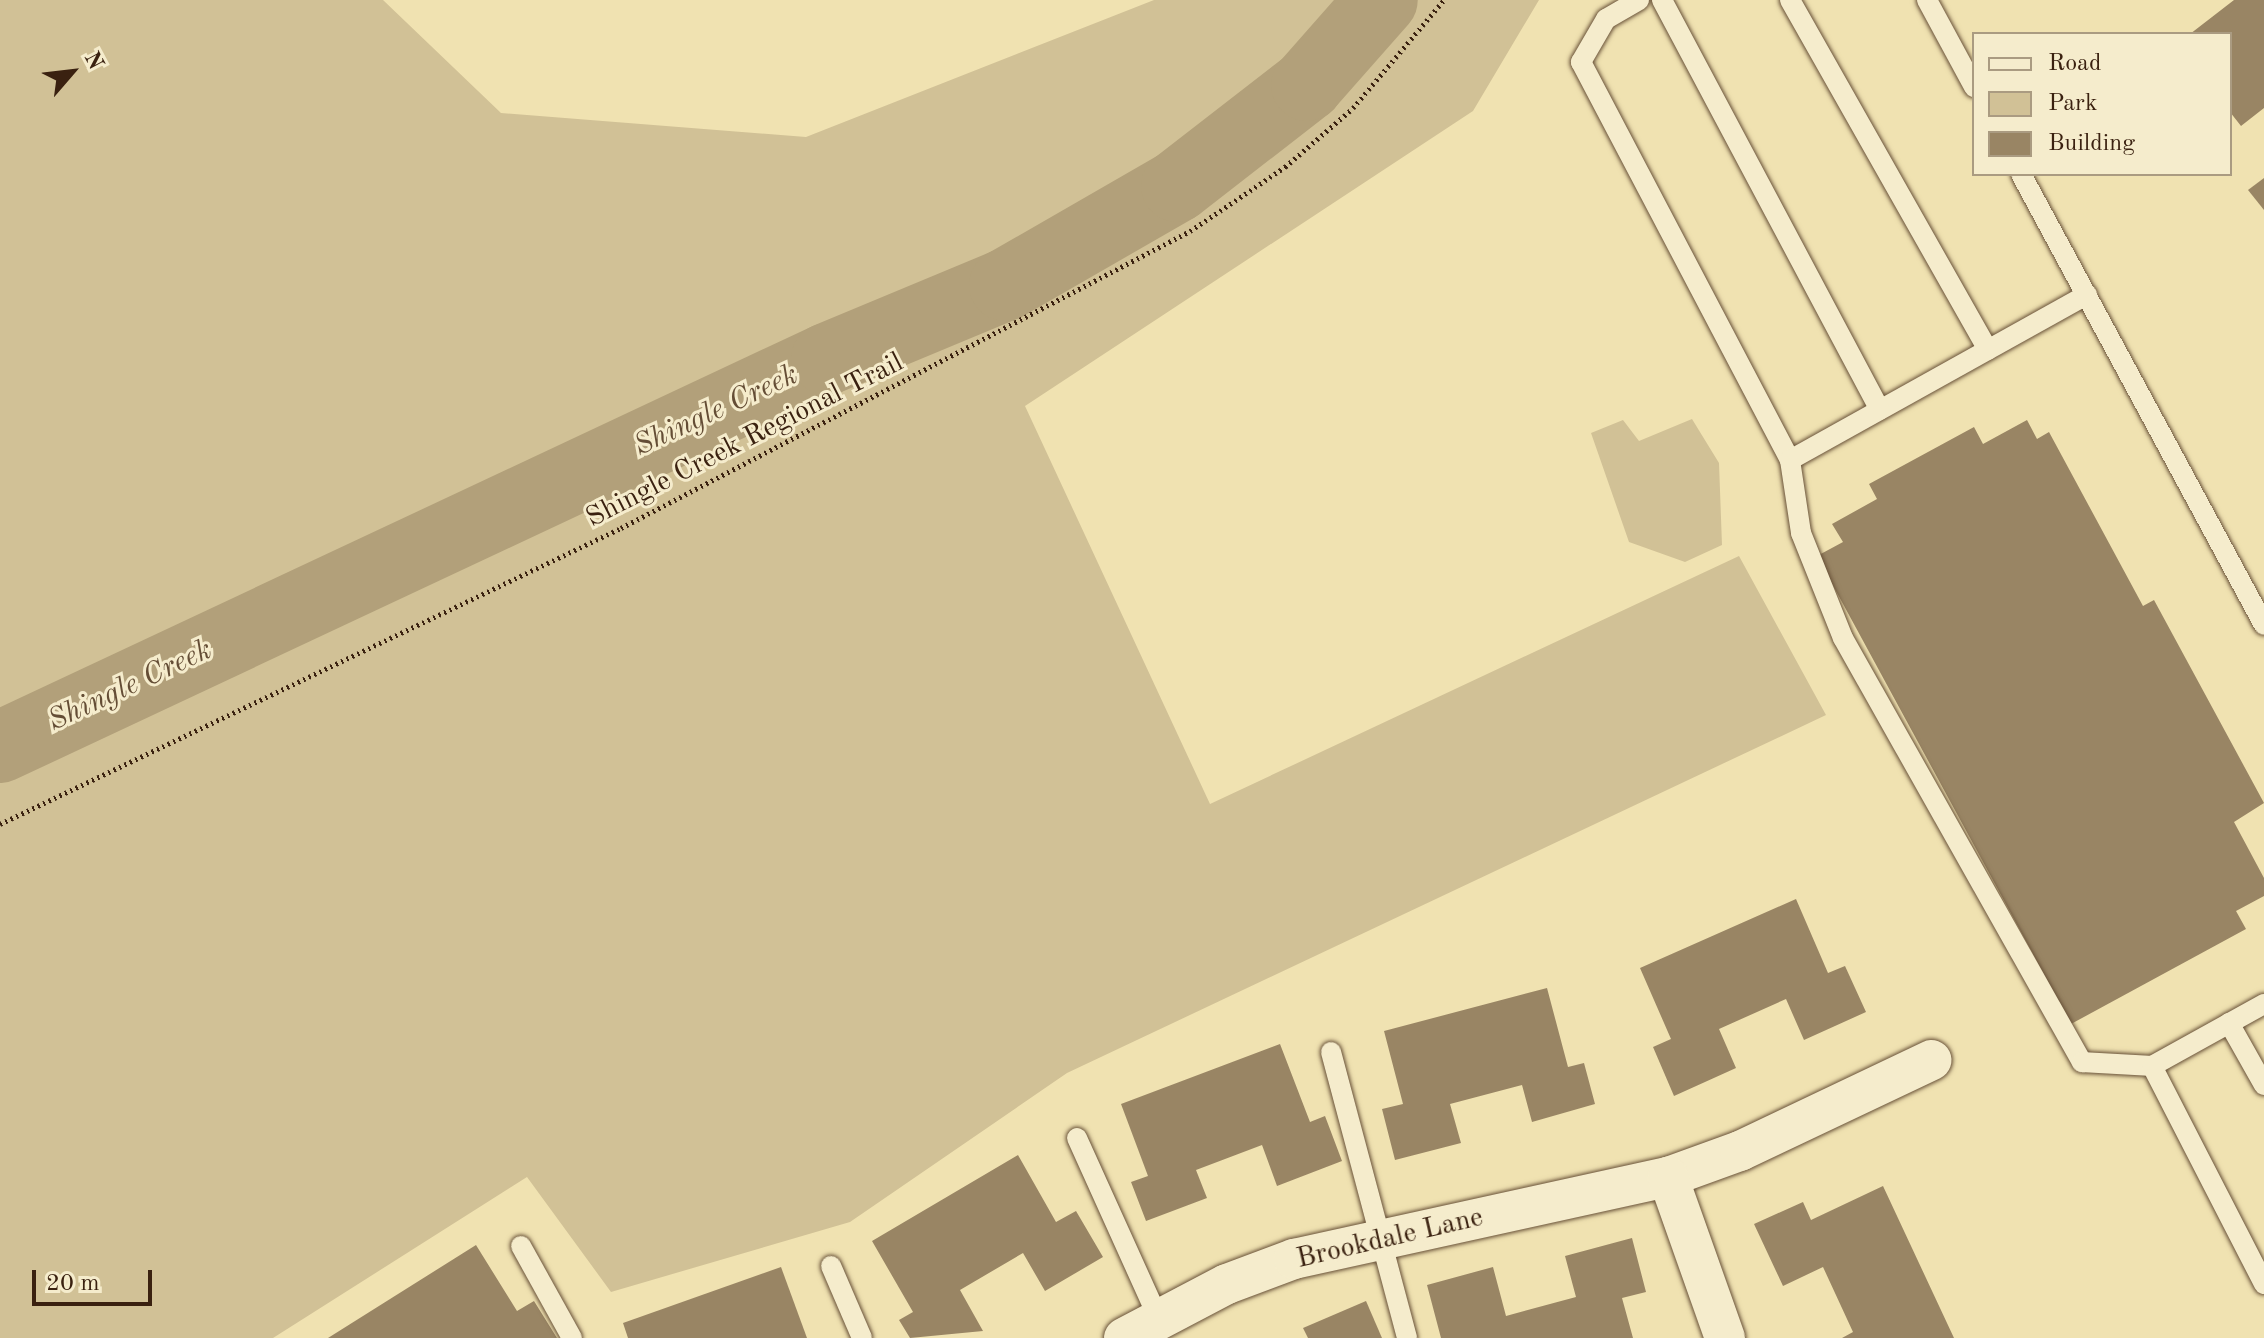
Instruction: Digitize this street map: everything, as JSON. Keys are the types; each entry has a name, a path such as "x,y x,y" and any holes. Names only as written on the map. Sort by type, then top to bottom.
{"street":[{"name":"Brookdale Lane","path":"1124,1338 1281,1264 1381,1239 1668,1177 1740,1151 1932,1060"},
{"path":"1668,1177 1725,1338"}],"lane":[{"path":"1639,0 1606,19 1581,62 1790,460 1801,533 1843,638 2082,1062 2152,1066 2264,1004"},
{"path":"1662,0 1880,410"},
{"path":"1790,0 1988,350"},
{"path":"1927,0 1972,83"},
{"path":"2022,176 2264,625"},
{"path":"1790,460 2087,295"},
{"path":"2229,1023 2264,1085"},
{"path":"1331,1052 1407,1338"},
{"path":"2152,1066 2264,1284"},
{"path":"1077,1138 1159,1320"},
{"path":"521,1246 572,1338"},
{"path":"831,1266 862,1338"}],"path":[{"name":"Shingle Creek Regional Trail","path":"0,824 621,528 1190,231 1285,167 1353,108 1444,0"}],"green space":[{"path":"0,0 383,0 501,113 806,137 1154,0 1539,0 1473,111 1025,406 1210,804 1739,556 1826,715 1067,1073 850,1222 611,1292 527,1177 273,1338 0,1338"},
{"path":"1692,419 1719,463 1722,545 1685,562 1629,542 1591,433 1623,420 1639,441"}],"building":[{"path":"2234,0 2264,0 2264,108 2241,126 2232,115 2232,32 2193,32"},
{"path":"2264,178 2264,210 2248,190"},
{"path":"2027,420 2037,439 2049,432 2143,606 2154,600 2264,803 2234,822 2264,878 2264,896 2236,911 2246,929 2071,1024 1817,556 1843,542 1832,524 1877,499 1869,484 1974,427 1983,444"},
{"path":"1796,899 1828,973 1845,966 1866,1012 1804,1040 1786,999 1719,1029 1736,1068 1674,1096 1653,1047 1671,1039 1640,968"},
{"path":"1547,988 1568,1067 1584,1063 1595,1104 1532,1122 1522,1085 1450,1104 1461,1143 1395,1160 1382,1109 1403,1104 1384,1031"},
{"path":"1280,1044 1310,1122 1325,1116 1342,1161 1277,1186 1262,1145 1196,1170 1207,1198 1146,1221 1131,1182 1148,1176 1121,1104"},
{"path":"1018,1155 1056,1222 1076,1211 1103,1257 1045,1291 1023,1253 960,1290 983,1331 910,1338 899,1320 913,1312 872,1241"},
{"path":"1883,1186 1954,1338 1842,1338 1853,1332 1823,1267 1783,1286 1754,1224 1803,1202 1811,1220"},
{"path":"1632,1238 1646,1292 1622,1298 1633,1338 1441,1338 1427,1285 1493,1267 1506,1316 1576,1297 1565,1256"},
{"path":"476,1245 517,1311 534,1301 557,1338 328,1338"},
{"path":"781,1267 807,1338 628,1338 623,1323"},
{"path":"1366,1301 1382,1338 1308,1338 1303,1328"}],"waterway":[{"name":"Shingle Creek","path":"0,747 827,359 1005,285 1177,186 1307,85 1382,0"}]}
